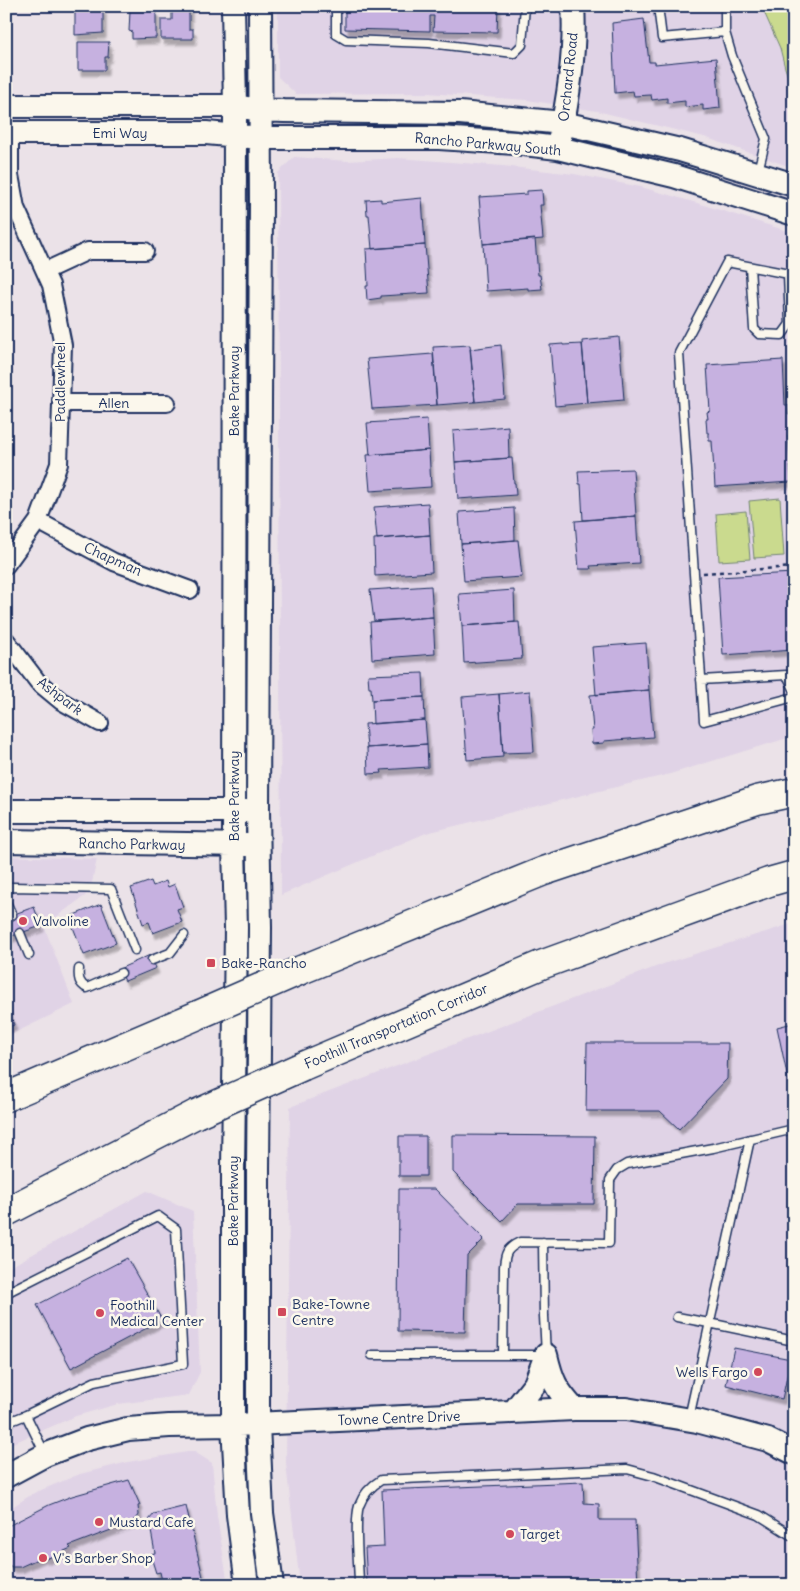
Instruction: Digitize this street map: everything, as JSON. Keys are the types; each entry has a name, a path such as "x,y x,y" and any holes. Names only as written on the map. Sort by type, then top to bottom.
{"highway":[{"path":"13,1093 301,970 544,871 757,800 794,791"},
{"name":"Foothill Transportation Corridor","path":"6,1195 541,964 785,878"},
{"path":"6,1212 196,1114"}],"main road":[{"name":"Bake Parkway","path":"233,6 234,846 236,928 233,1170 233,1425 238,1515 247,1585"},
{"name":"Bake Parkway","path":"260,6 258,1424 262,1513 272,1585"},
{"name":"Orchard Road","path":"558,148 571,71 573,6"},
{"name":"Emi Way","path":"6,106 234,106"},
{"name":"Rancho Parkway South","path":"234,106 260,110 460,112 563,123 677,163 794,214"},
{"name":"Emi Way","path":"8,133 144,132 234,137"},
{"name":"Rancho Parkway South","path":"234,137 440,138 558,148 757,173 794,185"},
{"path":"6,826 37,826 82,810"},
{"path":"6,811 258,811"},
{"name":"Rancho Parkway","path":"6,841 258,845"},
{"path":"546,1355 553,1382 558,1392 574,1409"},
{"path":"513,1412 535,1384 546,1355"},
{"name":"Towne Centre Drive","path":"6,1476 46,1455 87,1439 128,1429 574,1409 626,1409 688,1420 768,1440 794,1453"}],"street":[{"name":"Paddlewheel","path":"6,565 38,521 59,464 62,344 51,285 16,208 10,175 8,133"},
{"path":"45,272 88,251 145,251"},
{"name":"Allen","path":"61,404 167,402"},
{"name":"Chapman","path":"38,521 114,562 190,590"},
{"name":"Ashpark","path":"6,640 38,682 61,701 100,723"}],"lane":[{"path":"336,6 336,34 346,40 429,43 514,53 522,45 525,6"},
{"path":"658,6 662,38 725,32"},
{"path":"725,6 725,32 732,56 766,138 757,173"},
{"path":"750,267 754,329 760,334 782,335 790,324 791,275 727,262 679,353 704,721 794,698"},
{"path":"701,680 787,675 794,689"},
{"path":"6,889 11,887 111,889 136,950"},
{"path":"6,902 12,915"},
{"path":"20,933 29,955"},
{"path":"152,960 170,953 184,936"},
{"path":"78,969 80,982 87,988 121,973"},
{"path":"503,1354 505,1255 511,1246 520,1242 609,1243 610,1180 617,1170 627,1164 750,1140 794,1129"},
{"path":"688,1420 750,1140"},
{"path":"6,1293 158,1216 176,1229 183,1364 94,1382 26,1416 6,1423"},
{"path":"372,1354 546,1355 544,1242"},
{"path":"676,1317 794,1341"},
{"path":"26,1416 46,1455"},
{"path":"359,1585 359,1507 372,1485 381,1480 627,1469 653,1476 759,1515 794,1537"}],"path":[{"path":"694,574 794,567"}],"shaded area":[{"path":"278,6 764,6 764,12 780,48 794,94 794,168 704,137 597,111 527,100 427,93 296,94 278,77"},
{"path":"294,157 348,161 398,158 503,166 574,174 641,187 794,233 794,736 670,774 426,833 281,895 278,173"},
{"path":"6,856 97,859 90,892 44,926 74,1004 6,1037"},
{"path":"794,923 794,1585 300,1585 286,1464 290,1107 666,963"},
{"path":"147,1191 193,1211 200,1372 189,1395 118,1404 76,1416 6,1446 6,1269"},
{"path":"193,1451 212,1463 217,1516 228,1585 6,1585 6,1511 34,1493 80,1474 128,1462"}],"green space":[{"path":"764,6 794,6 794,94 780,48 764,12"},
{"path":"780,498 784,556 754,558 749,501"},
{"path":"746,511 750,559 719,561 716,514"}],"building":[{"path":"174,6 189,6 189,29 193,29 193,39 161,39 161,20 172,20"},
{"path":"345,6 498,6 497,32 433,31 434,16 430,16 430,31 345,29"},
{"path":"83,8 103,9 103,33 75,35 75,10 83,10"},
{"path":"130,11 156,11 156,38 132,39 132,32 129,31"},
{"path":"644,19 649,62 655,62 655,64 716,58 720,108 703,110 703,105 685,107 685,101 667,103 667,98 652,100 651,95 634,96 633,91 615,93 612,23"},
{"path":"78,42 109,42 108,57 105,57 105,70 78,70"},
{"path":"542,190 543,205 540,205 543,239 483,244 479,197 527,194 527,191"},
{"path":"422,198 425,245 372,249 366,200 381,199 381,202"},
{"path":"535,239 538,275 540,275 542,289 486,291 483,244"},
{"path":"425,245 429,293 381,296 381,298 367,300 366,249"},
{"path":"619,337 624,400 587,403 582,341"},
{"path":"582,344 587,403 555,406 550,345"},
{"path":"470,345 475,402 437,405 433,347"},
{"path":"501,345 505,399 475,402 470,349"},
{"path":"433,354 437,405 372,409 367,359"},
{"path":"783,360 785,405 788,405 788,414 793,413 794,427 789,427 790,435 788,436 791,482 715,487 712,441 709,441 706,419 708,419 707,412 710,411 707,365"},
{"path":"427,419 429,450 370,455 367,423"},
{"path":"508,426 509,458 455,462 453,431"},
{"path":"429,450 431,487 370,491 367,455"},
{"path":"512,458 516,495 458,499 455,462"},
{"path":"633,469 636,516 583,520 581,484 579,484 578,471"},
{"path":"428,503 430,535 377,539 374,507"},
{"path":"514,508 515,540 461,544 459,512"},
{"path":"636,516 639,563 590,566 591,569 579,569 575,521"},
{"path":"430,535 432,572 375,576 374,539"},
{"path":"518,540 522,577 464,581 461,544"},
{"path":"794,573 794,650 723,655 718,577"},
{"path":"431,586 433,617 374,621 370,590"},
{"path":"514,590 515,622 462,626 459,594"},
{"path":"433,617 435,654 372,659 370,622"},
{"path":"519,622 522,659 464,663 462,626"},
{"path":"646,643 649,690 596,695 592,647"},
{"path":"423,673 424,697 372,700 368,675"},
{"path":"649,690 653,737 604,741 604,743 592,744 591,730 593,730 590,695"},
{"path":"530,691 534,752 503,753 499,694"},
{"path":"499,694 503,757 467,760 462,697"},
{"path":"424,697 425,720 373,724 372,700"},
{"path":"425,720 427,744 367,748 365,724"},
{"path":"427,744 428,767 381,770 382,773 368,774 367,748"},
{"path":"151,881 153,886 166,881 168,887 175,884 183,907 177,909 182,922 153,933 149,922 143,924 131,888"},
{"path":"101,904 116,943 84,955 69,917"},
{"name":"Valvoline","path":"34,907 41,926 6,938 6,917"},
{"path":"150,955 156,968 125,981 119,969"},
{"path":"6,1003 14,1025 6,1028"},
{"path":"793,1023 794,1083 789,1084 777,1027"},
{"path":"587,1043 728,1043 727,1079 679,1129 660,1111 586,1111"},
{"path":"453,1135 595,1136 594,1204 518,1204 502,1221 453,1172"},
{"path":"399,1136 426,1136 426,1176 399,1176"},
{"path":"399,1189 435,1189 484,1239 467,1256 465,1332 398,1331"},
{"name":"Foothill Medical Center","path":"127,1258 162,1320 71,1368 37,1305"},
{"name":"Wells Fargo","path":"734,1348 791,1359 782,1399 726,1385"},
{"path":"129,1480 140,1505 138,1506 139,1515 132,1522 69,1546 71,1548 46,1559 44,1556 20,1567 12,1567 6,1563 6,1527 49,1505 72,1496"},
{"name":"Target","path":"583,1482 584,1503 599,1504 599,1520 635,1520 638,1585 367,1585 365,1548 384,1547 382,1490"},
{"path":"186,1506 205,1585 163,1585 160,1572 156,1573 150,1554 155,1553 149,1520 154,1514"}],"place":[{"name":"Valvoline","path":"23,921"},
{"name":"Bake-Rancho","path":"211,963"},
{"name":"Bake-Towne Centre","path":"282,1312"},
{"name":"Foothill Medical Center","path":"100,1313"},
{"name":"Wells Fargo","path":"758,1372"},
{"name":"Mustard Cafe","path":"99,1522"},
{"name":"Target","path":"510,1534"},
{"name":"V's Barber Shop","path":"43,1558"}]}
